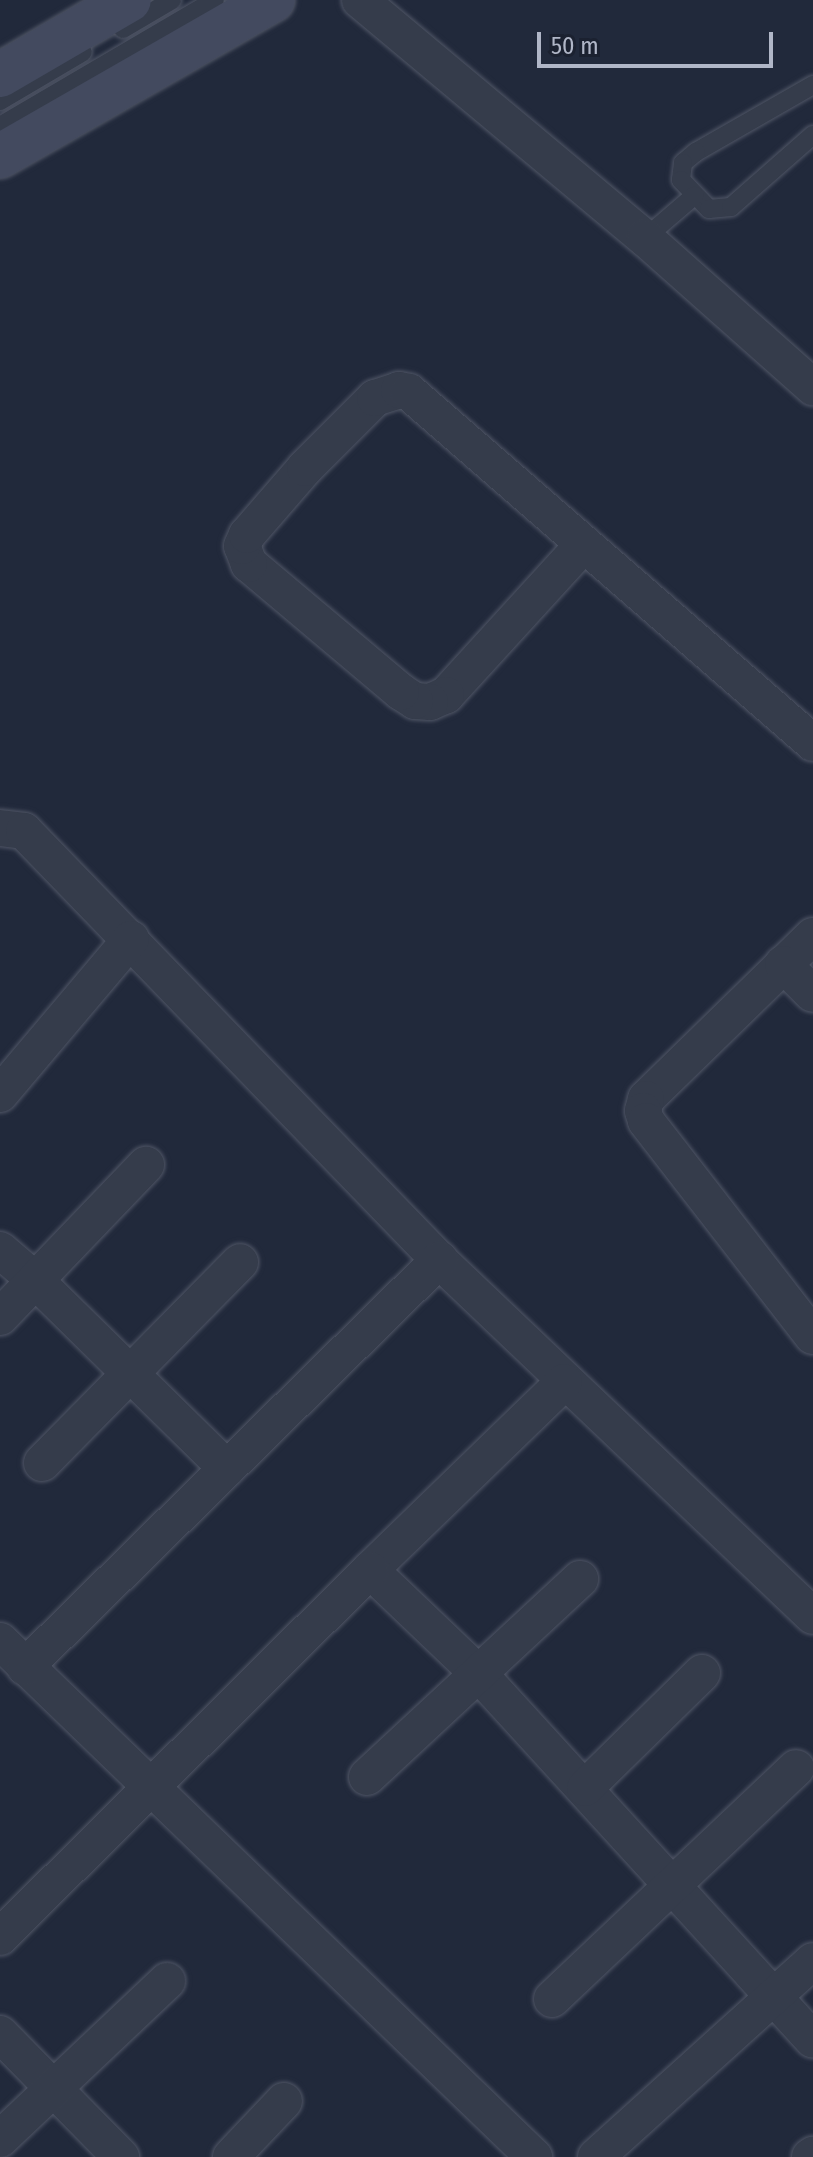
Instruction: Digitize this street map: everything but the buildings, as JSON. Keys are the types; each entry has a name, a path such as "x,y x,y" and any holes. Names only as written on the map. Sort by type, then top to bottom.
{"main road":[{"path":"0,156 272,0"},
{"path":"0,75 118,4"}],"street":[{"path":"360,0 807,370"},
{"path":"584,544 446,695 430,702 415,701 401,692 249,564 242,546 247,535 305,468 375,398 399,390 409,392 584,544 813,743"},
{"path":"0,828 24,831 439,1260 813,1616"},
{"path":"808,1317 646,1121 643,1111 646,1099 813,936"},
{"path":"0,1094 131,939"},
{"path":"783,964 813,994"},
{"path":"0,1317 146,1165"},
{"path":"0,1250 35,1280 227,1469"},
{"path":"25,1667 439,1260"},
{"path":"42,1463 240,1262"},
{"path":"0,1937 564,1382"},
{"path":"370,1570 479,1674 674,1883 813,2040"},
{"path":"367,1777 580,1579"},
{"path":"0,1641 534,2157"},
{"path":"585,1788 702,1673"},
{"path":"552,1999 796,1768"},
{"path":"596,2157 813,1961"},
{"path":"0,2139 167,1981"},
{"path":"0,2034 121,2157"},
{"path":"231,2157 284,2101"}],"lane":[{"path":"0,101 172,0"},
{"path":"0,126 215,0"},
{"path":"813,85 683,163 681,180 709,209 731,207 813,135"},
{"path":"645,238 694,196"}]}
